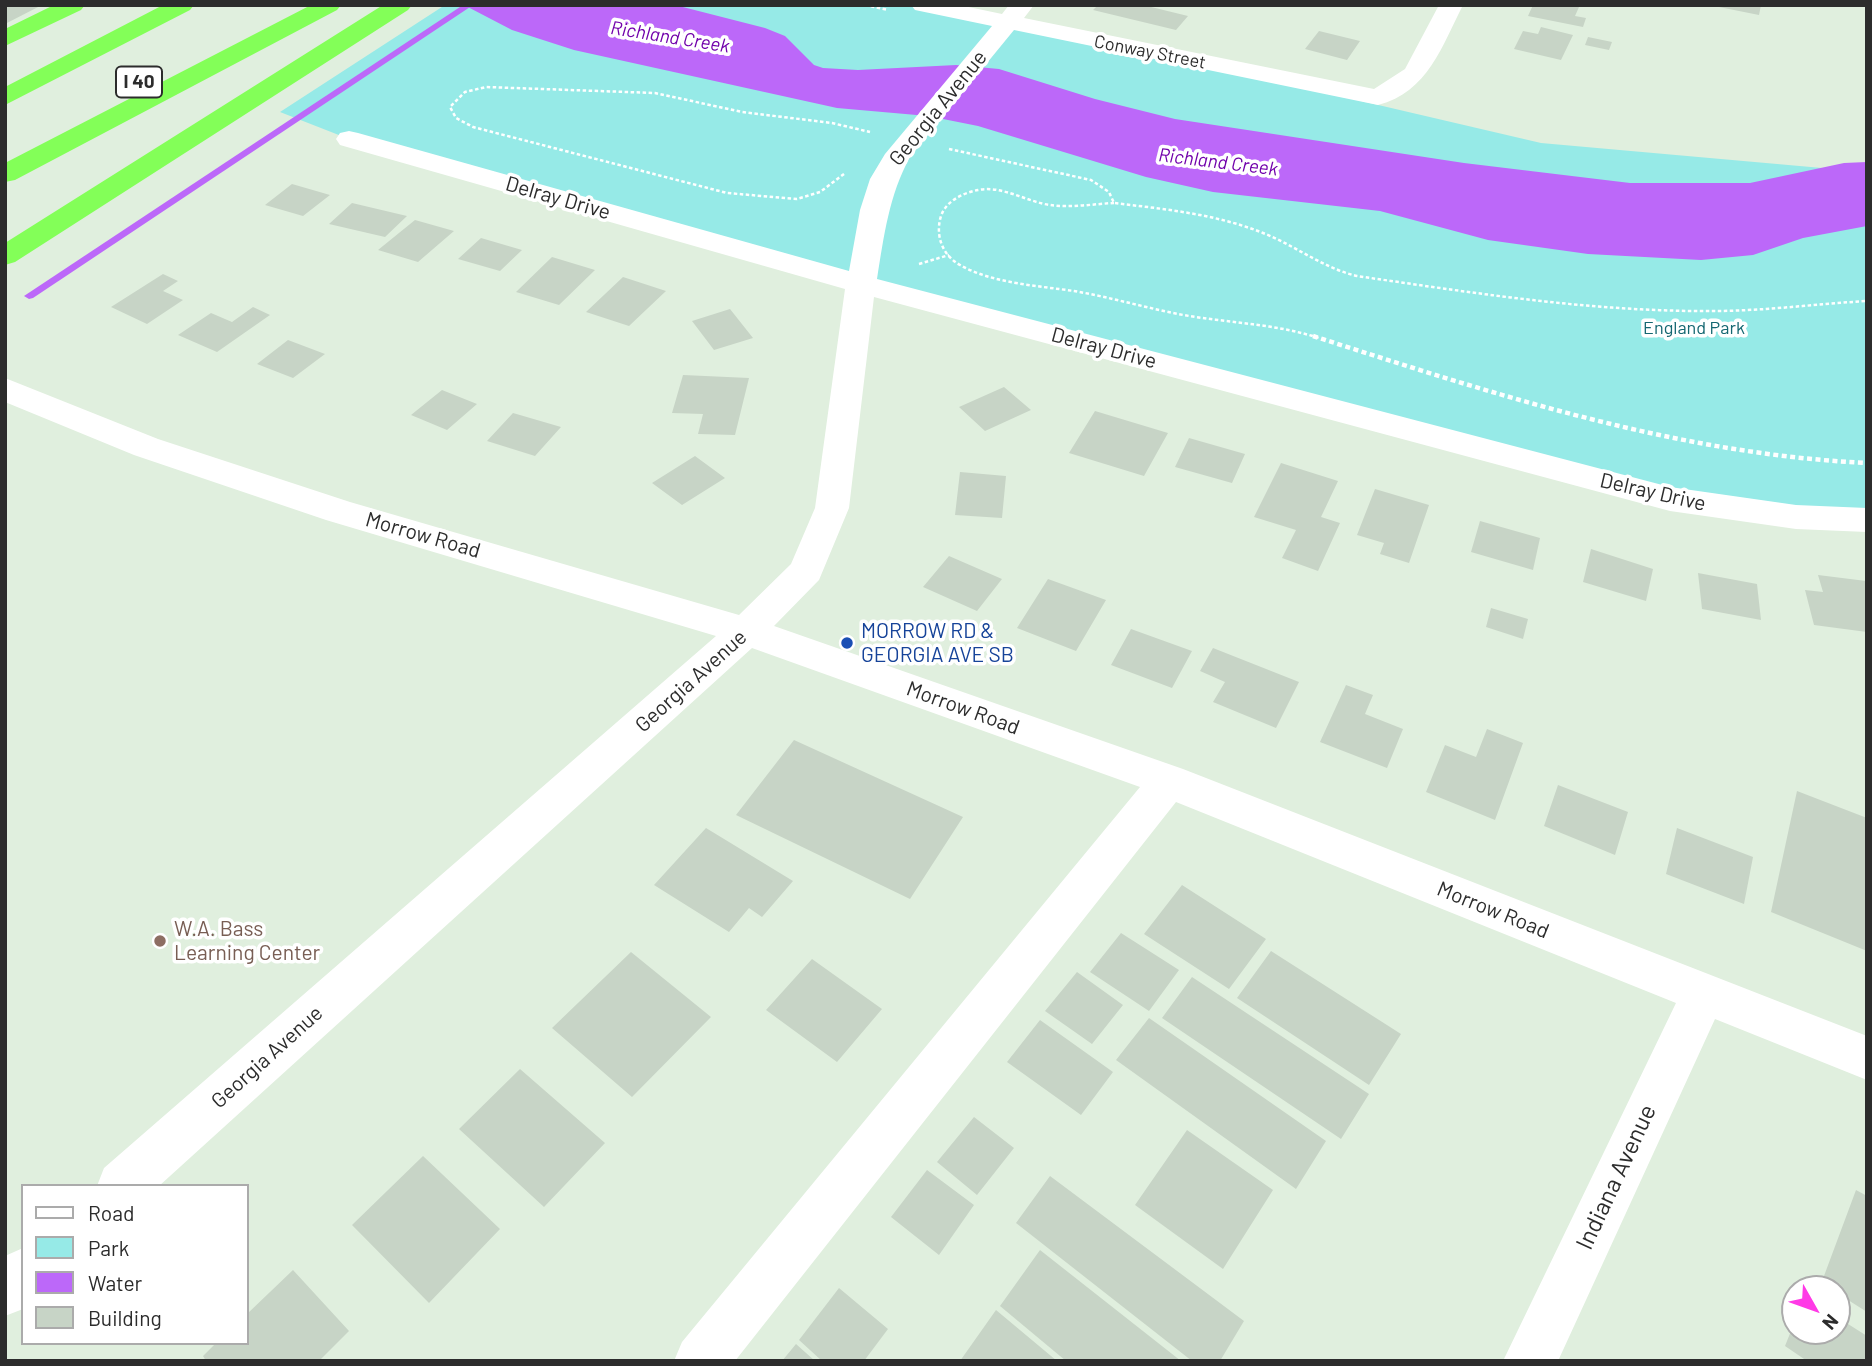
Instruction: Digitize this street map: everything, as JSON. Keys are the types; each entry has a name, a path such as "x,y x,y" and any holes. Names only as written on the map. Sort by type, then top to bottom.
{"highway":[{"path":"5,39 73,5"},
{"name":"I 40","path":"5,97 182,5"},
{"path":"5,174 329,5"},
{"path":"5,256 400,5"},
{"name":"I 40","path":"5,159 238,25"}],"street":[{"name":"Conway Street","path":"923,5 1378,97 1415,74 1451,5"},
{"name":"Georgia Avenue","path":"124,1184 746,631 806,571 832,508 860,284 878,194 898,155 1007,23"},
{"name":"Delray Drive","path":"349,139 860,284 1670,499 1796,517 1867,520"},
{"name":"Morrow Road","path":"13,400 338,511 746,631 1169,781 1867,1058"},
{"path":"701,1361 1169,781"},
{"name":"Indiana Avenue","path":"1530,1361 1704,994"},
{"path":"5,1290 21,1276"}],"path":[{"path":"848,170 831,186 810,197 782,200 727,193 473,127 456,118 450,107 457,96 466,91 486,87 655,93 742,112 832,123 871,132"},
{"path":"937,146 1091,180 1108,190 1114,197 1114,203"},
{"path":"1867,301 1746,311 1692,311 1575,305 1488,295 1347,274 1299,249 1244,226 1160,208 1114,203 1051,205 995,190 969,191 950,203 937,223 940,244 959,265 1005,280 1102,296 1178,314 1297,331 1507,398 1608,425 1803,460 1867,463"},
{"path":"916,264 949,255"}],"green space":[{"name":"England Park","path":"445,5 915,5 1160,54 1541,143 1867,172 1867,520 1731,509 349,139 280,112"}],"water":[{"name":"Richland Creek","path":"464,5 675,5 765,28 785,36 814,65 823,68 858,70 956,65 999,69 1095,99 1175,119 1464,163 1630,183 1750,183 1844,163 1867,162 1867,226 1803,238 1753,255 1701,260 1588,254 1488,240 1380,211 1213,192 1146,177 978,126 928,116 837,108 574,50 512,30"}],"building":[{"path":"5,5 42,5 5,24"},
{"path":"1098,5 1143,5 1188,16 1176,30 1093,10"},
{"path":"1533,5 1579,7 1575,16 1586,18 1583,27 1528,16"},
{"path":"1709,5 1761,5 1759,15"},
{"path":"1541,27 1573,35 1561,60 1514,49 1523,31 1538,34"},
{"path":"1319,31 1360,41 1347,60 1305,49"},
{"path":"1588,37 1612,42 1609,50 1585,45"},
{"path":"292,184 330,195 303,216 265,205"},
{"path":"352,203 407,216 385,237 329,224"},
{"path":"415,220 454,231 418,262 378,250"},
{"path":"481,238 522,250 500,271 458,259"},
{"path":"552,257 595,270 559,305 516,292"},
{"path":"163,274 178,281 163,291 183,300 147,324 111,307"},
{"path":"623,277 666,291 629,326 586,312"},
{"path":"253,307 270,315 217,352 178,335 211,313 232,322"},
{"path":"730,309 753,338 714,350 692,321"},
{"path":"288,340 325,354 293,378 257,364"},
{"path":"683,375 749,378 735,435 698,434 703,414 672,413"},
{"path":"1004,387 1031,410 985,431 959,407"},
{"path":"442,390 477,404 447,430 411,415"},
{"path":"1095,411 1168,433 1144,476 1069,453"},
{"path":"513,413 561,427 535,456 487,441"},
{"path":"1189,438 1245,454 1232,483 1175,467"},
{"path":"695,456 725,478 682,505 652,483"},
{"path":"1281,463 1338,481 1321,517 1340,523 1318,571 1282,558 1296,530 1254,517"},
{"path":"960,472 1006,476 1002,518 955,515"},
{"path":"1375,489 1429,505 1409,563 1380,554 1384,543 1357,535"},
{"path":"1480,521 1540,538 1533,570 1471,552"},
{"path":"1591,549 1653,569 1646,601 1583,582"},
{"path":"949,556 1002,579 977,611 923,587"},
{"path":"1698,573 1757,584 1761,620 1702,609"},
{"path":"1818,575 1866,581 1867,632 1814,625 1805,590 1823,592"},
{"path":"1048,579 1106,600 1076,651 1017,628"},
{"path":"1491,608 1528,619 1523,639 1486,627"},
{"path":"1131,629 1192,651 1172,688 1111,665"},
{"path":"1213,648 1299,682 1276,728 1213,702 1225,682 1200,671"},
{"path":"1346,685 1373,695 1365,714 1403,729 1387,768 1320,742"},
{"path":"1487,729 1523,743 1495,820 1426,792 1445,745 1476,757"},
{"path":"794,740 963,817 910,899 736,815"},
{"path":"1558,785 1628,812 1615,855 1544,826"},
{"path":"1797,791 1867,818 1867,951 1771,912"},
{"path":"706,828 793,881 762,917 749,908 729,932 654,885"},
{"path":"1677,828 1753,857 1744,904 1666,874"},
{"path":"1182,885 1266,939 1229,989 1144,934"},
{"path":"1121,933 1179,970 1149,1011 1090,972"},
{"path":"1271,951 1401,1034 1369,1085 1237,998"},
{"path":"631,952 711,1017 632,1097 552,1028"},
{"path":"812,959 882,1009 837,1062 766,1010"},
{"path":"1077,972 1123,1005 1092,1044 1045,1011"},
{"path":"1192,977 1369,1094 1341,1139 1162,1018"},
{"path":"1149,1018 1326,1141 1296,1189 1116,1060"},
{"path":"1040,1020 1113,1072 1081,1115 1007,1062"},
{"path":"520,1069 605,1143 544,1207 459,1129"},
{"path":"974,1117 1014,1148 977,1195 937,1162"},
{"path":"1187,1130 1273,1190 1223,1269 1135,1205"},
{"path":"423,1156 500,1229 429,1303 352,1225"},
{"path":"927,1170 974,1205 939,1255 891,1217"},
{"path":"1050,1176 1244,1321 1220,1361 1192,1361 1016,1223"},
{"path":"1856,1190 1867,1196 1867,1312 1851,1302 1851,1275 1824,1275"},
{"path":"1040,1250 1181,1361 1066,1361 1000,1306"},
{"path":"293,1270 349,1331 319,1361 206,1361 203,1356 214,1345 248,1345 248,1313"},
{"path":"839,1288 888,1329 864,1361 822,1361 799,1340"},
{"path":"996,1310 1057,1361 960,1361"},
{"path":"1851,1326 1867,1336 1867,1361 1807,1361 1785,1346 1851,1345"},
{"path":"796,1344 815,1361 782,1361"}],"waterway":[{"path":"29,296 469,5"}],"place":[{"name":"MORROW RD & GEORGIA AVE SB","path":"847,643"},
{"name":"W.A. Bass Learning Center","path":"160,941"}]}
